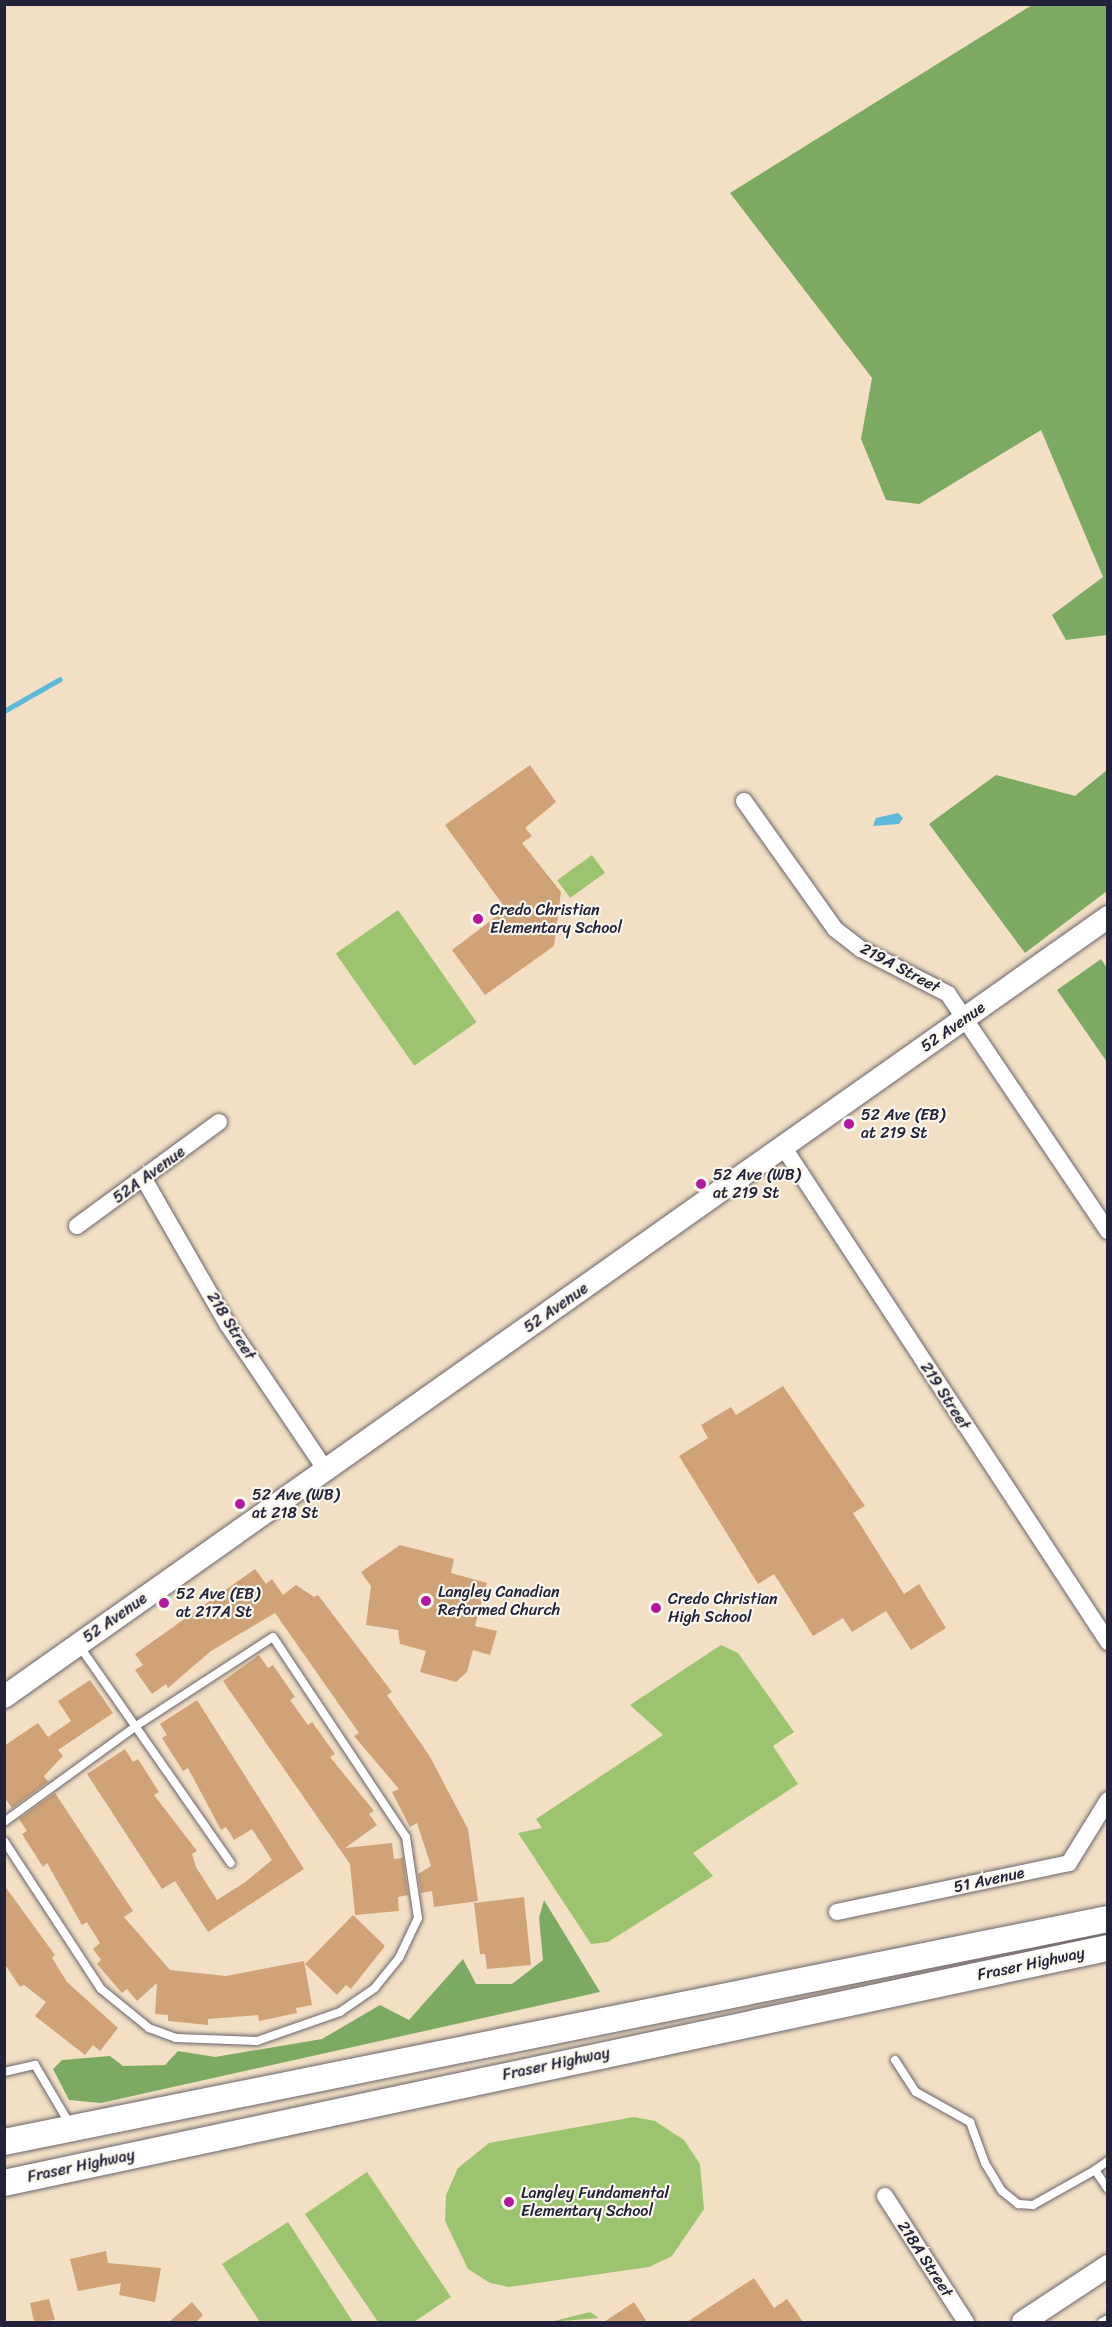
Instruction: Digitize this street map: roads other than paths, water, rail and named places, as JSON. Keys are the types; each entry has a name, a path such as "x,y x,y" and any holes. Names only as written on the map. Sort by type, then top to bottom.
{"main road":[{"name":"Fraser Highway","path":"4,2142 1107,1919"},
{"name":"Fraser Highway","path":"4,2183 1107,1948"}],"street":[{"name":"219A Street","path":"744,801 835,929 861,949 933,983 964,1018 1107,1231"},
{"name":"52 Avenue","path":"4,1697 784,1148 1107,917"},
{"name":"52A Avenue","path":"77,1226 219,1122"},
{"name":"219 Street","path":"784,1148 1107,1642"},
{"name":"218 Street","path":"144,1179 228,1325 325,1469"},
{"name":"51 Avenue","path":"837,1912 1069,1863 1107,1800"},
{"name":"218A Street","path":"885,2196 966,2322"},
{"path":"1023,2322 1107,2266"}],"lane":[{"path":"4,1822 136,1726 261,1641 273,1637 283,1647 406,1837 418,1918 399,1958 375,1988 305,2029 257,2041 176,2038 149,2028 101,1989 4,1841"},
{"path":"78,1644 231,1863"},
{"path":"895,2060 916,2092 970,2122 985,2163 1002,2191 1018,2204 1032,2205 1107,2161"},
{"path":"6,2069 35,2064 73,2128"},
{"path":"1095,2169 1107,2189"},
{"path":"1102,2322 1107,2319"}],"water":[{"path":"898,813 903,818 899,824 873,826 876,818"}],"waterway":[{"path":"4,711 60,679"}],"place":[{"name":"Credo Christian Elementary School","path":"478,919"},
{"name":"52 Ave (EB) at 219 St","path":"849,1124"},
{"name":"52 Ave (WB) at 219 St","path":"701,1184"},
{"name":"52 Ave (WB) at 218 St","path":"240,1504"},
{"name":"Langley Canadian Reformed Church","path":"426,1601"},
{"name":"52 Ave (EB) at 217A St","path":"164,1603"},
{"name":"Credo Christian High School","path":"656,1608"},
{"name":"Langley Fundamental Elementary School","path":"509,2202"}]}
